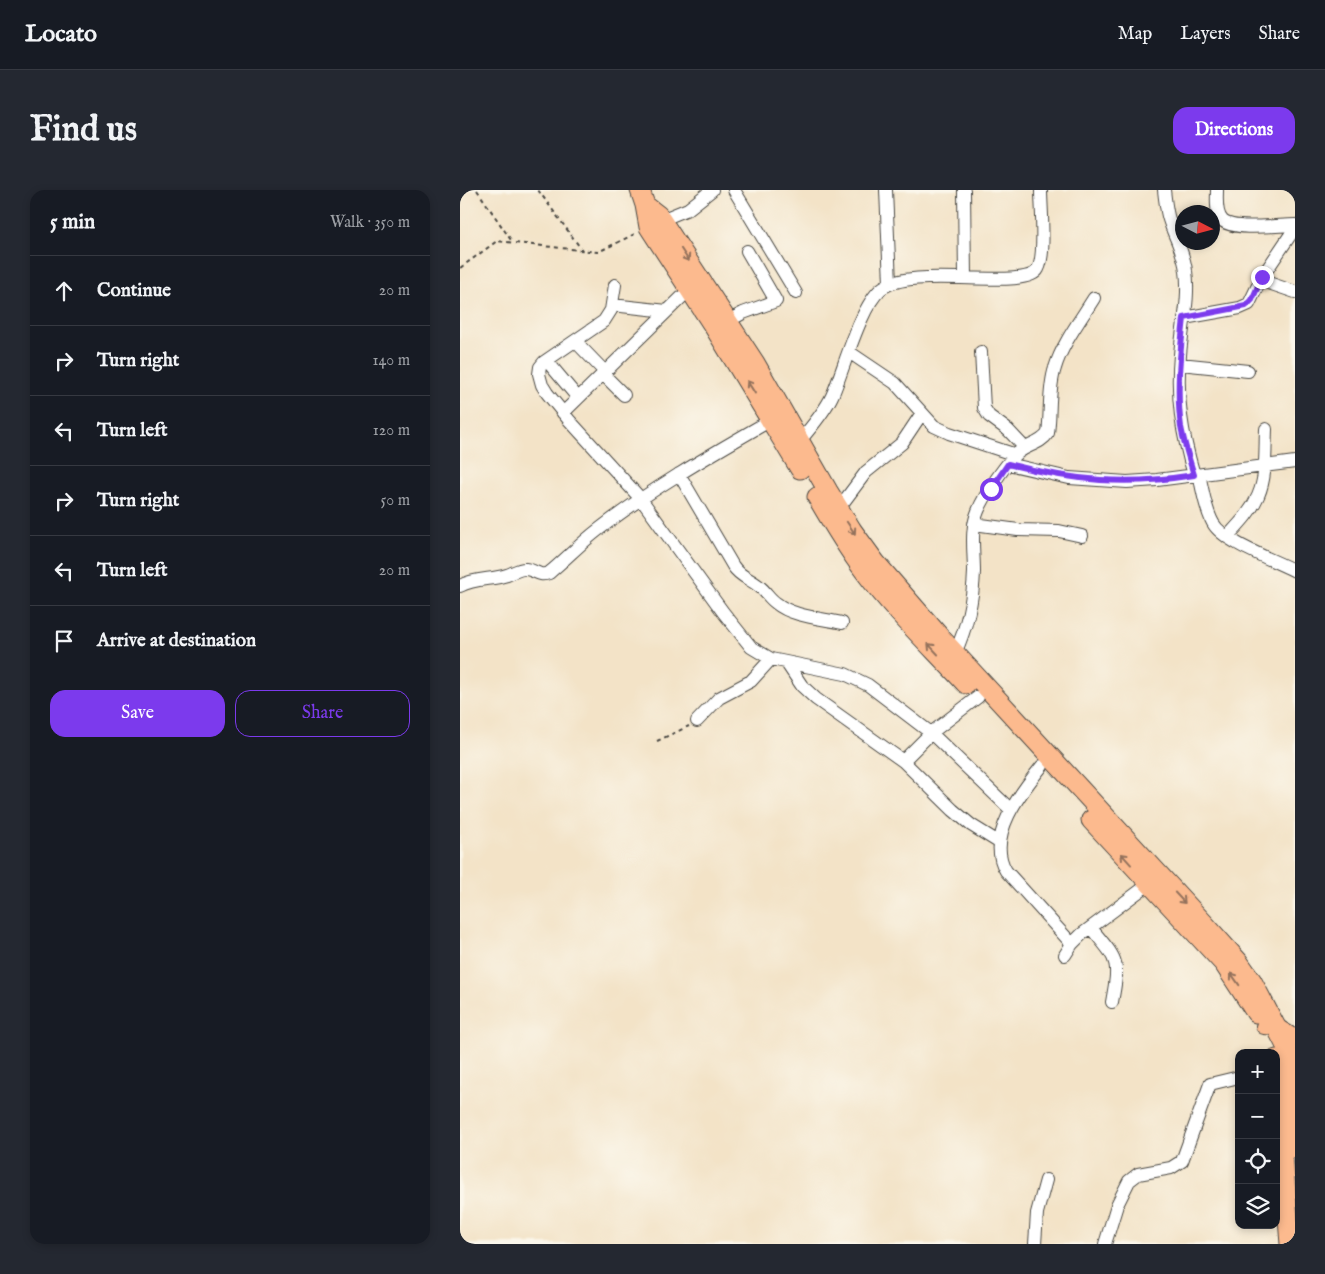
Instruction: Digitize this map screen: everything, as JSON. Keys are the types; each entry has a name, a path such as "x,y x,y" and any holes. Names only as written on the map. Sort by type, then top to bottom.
{"highway":[{"path":"643,198 690,289 837,531 866,573 909,623 1224,964 1286,1044 1290,1059 1294,1094 1295,1148"},
{"path":"655,223 728,321 755,363 838,508 876,563 955,653 1238,961 1252,981 1271,1027 1274,1049"},
{"path":"1278,1094 1290,1244"}],"main road":[{"path":"1271,1027 1295,1038"}],"street":[{"path":"655,223 688,209 712,190"},
{"path":"734,190 796,294"},
{"path":"886,190 890,283"},
{"path":"964,190 965,278"},
{"path":"799,442 828,404 873,298 882,288 899,280 920,278 1022,278 1035,274 1038,270 1042,247 1041,190"},
{"path":"1164,190 1168,217 1182,252 1186,270 1179,408 1182,428 1211,520 1227,536 1295,571"},
{"path":"1217,190 1218,211 1223,221 1241,226 1295,227"},
{"path":"1184,318 1246,306 1252,300 1260,280 1295,227"},
{"path":"728,321 743,313 776,301 744,253 764,241"},
{"path":"1260,280 1295,292"},
{"path":"615,285 611,310 604,321 576,342 547,360 540,367 539,378 547,393 641,499 740,635 751,647 771,659 832,670 856,678 884,696 931,733 1010,809"},
{"path":"563,413 690,289"},
{"path":"955,653 967,622 972,599 974,524 978,509 1016,456 1043,439 1048,433 1051,386 1055,367 1072,333 1094,298"},
{"path":"612,304 667,311"},
{"path":"576,342 624,395"},
{"path":"849,352 895,383 934,426 1016,456 1068,478 1111,482 1143,481 1295,462"},
{"path":"981,352 984,408 989,416 1013,434 1016,456"},
{"path":"547,360 578,398"},
{"path":"1180,364 1248,371"},
{"path":"838,508 866,472 902,443 922,413"},
{"path":"460,586 472,581 506,575 522,569 529,569 542,574 549,573 599,529 641,499 679,474 771,420"},
{"path":"1227,536 1250,511 1258,497 1264,466 1266,429"},
{"path":"679,474 733,566 742,576 760,586 781,607 842,623"},
{"path":"974,524 1018,530 1059,531 1082,536"},
{"path":"697,721 720,698 751,681 771,659"},
{"path":"786,662 802,686 816,700 903,761 953,810 971,825 1000,843"},
{"path":"903,761 931,733 978,697"},
{"path":"1042,766 1023,789 1010,809 1000,843 1000,857 1006,871 1072,944"},
{"path":"1065,955 1072,944 1149,884"},
{"path":"1091,928 1110,951 1116,963 1112,1002"},
{"path":"1105,1244 1118,1205 1129,1181 1138,1174 1171,1168 1182,1161 1210,1084 1235,1079"},
{"path":"1035,1244 1037,1213 1046,1180"}],"path":[{"path":"477,190 513,243"},
{"path":"538,190 582,250"},
{"path":"460,268 497,241 598,252 655,223"},
{"path":"657,741 683,730 697,721"}],"route":[{"path":"991,489 1008,464 1068,478 1111,482 1157,480 1194,475 1186,450 1179,408 1180,356 1184,318 1246,306 1252,300 1262,277"}]}
